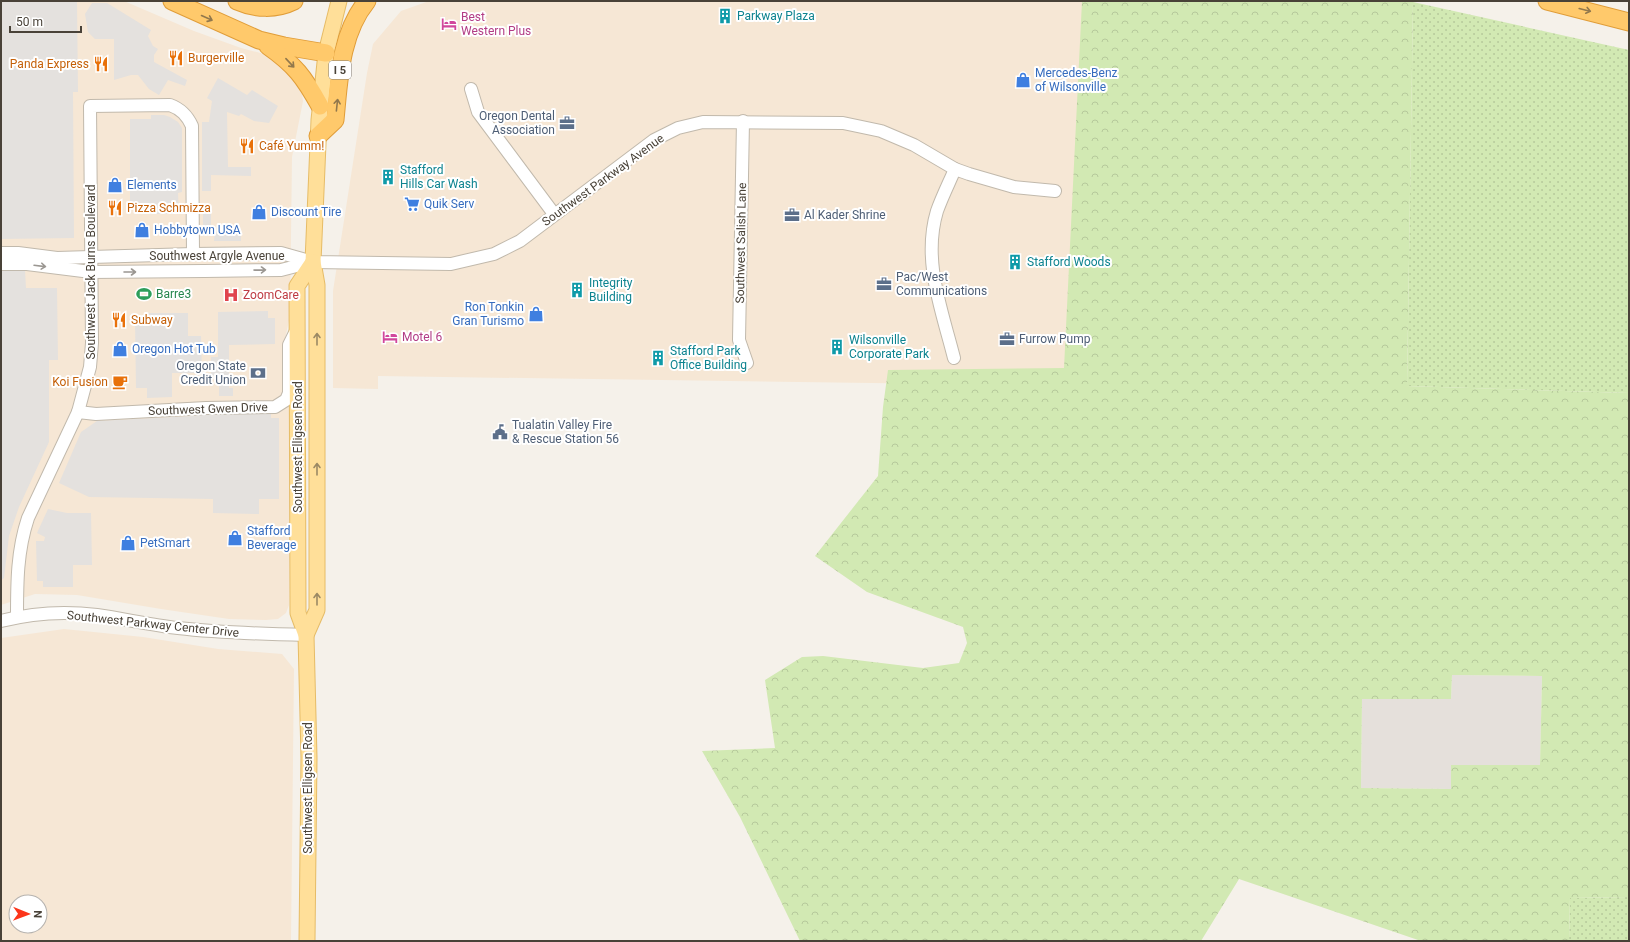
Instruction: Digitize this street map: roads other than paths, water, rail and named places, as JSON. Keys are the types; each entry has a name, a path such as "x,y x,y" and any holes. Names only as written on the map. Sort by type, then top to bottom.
{"highway":[{"name":"I 5","path":"172,1 259,40 286,58 304,78 320,106"},
{"path":"237,1 256,7 269,8 281,6 294,1"},
{"name":"I 5","path":"318,136 335,120 342,59 346,41 354,22 367,1"},
{"path":"1547,1 1629,22"},
{"name":"I 5","path":"259,40 326,53"}],"main road":[{"name":"Southwest Elligsen Road","path":"306,635 317,610 317,285 313,262 318,136 326,53 339,1"},
{"name":"Southwest Elligsen Road","path":"307,941 309,758 306,635 298,612 297,286 313,262"}],"street":[{"path":"471,89 478,112 554,214"},
{"name":"Southwest Jack Burns Boulevard","path":"17,617 17,574 22,536 28,518 78,412 90,367 92,343 90,106 170,105 179,108 185,114 192,126 193,254"},
{"name":"Southwest Parkway Avenue","path":"313,262 451,264 494,254 520,241 654,140 672,131 703,122 743,121 843,123 882,131 914,145 955,169 1008,186 1055,191"},
{"name":"Southwest Salish Lane","path":"743,121 739,340 747,363"},
{"path":"954,358 933,277 931,244 937,212 955,169"},
{"name":"Southwest Argyle Avenue","path":"1,253 18,253 57,258 281,253 313,262"},
{"name":"Southwest Argyle Avenue","path":"1,264 27,264 91,272 281,270 313,262"},
{"name":"Southwest Gwen Drive","path":"78,412 96,414 206,408 275,407 286,400 289,393 288,345 297,328"},
{"name":"Southwest Parkway Center Drive","path":"1,620 56,613 83,614 180,629 240,634 306,635"}],"place":[{"name":"Parkway Plaza","path":"725,16"},
{"name":"Best Western Plus","path":"449,24"},
{"name":"Burgerville","path":"176,58"},
{"name":"Panda Express","path":"101,64"},
{"name":"Mercedes-Benz of Wilsonville","path":"1023,80"},
{"name":"Oregon Dental Association","path":"567,123"},
{"name":"Café Yumm!","path":"247,146"},
{"name":"Stafford Hills Car Wash","path":"388,177"},
{"name":"Elements","path":"115,185"},
{"name":"Quik Serv","path":"412,204"},
{"name":"Pizza Schmizza","path":"115,208"},
{"name":"Discount Tire","path":"259,212"},
{"name":"Al Kader Shrine","path":"792,215"},
{"name":"Hobbytown USA","path":"142,230"},
{"name":"Stafford Woods","path":"1015,262"},
{"name":"Pac/West Communications","path":"884,284"},
{"name":"Integrity Building","path":"577,290"},
{"name":"Barre3","path":"144,294"},
{"name":"ZoomCare","path":"231,295"},
{"name":"Ron Tonkin Gran Turismo","path":"536,314"},
{"name":"Subway","path":"119,320"},
{"name":"Motel 6","path":"390,337"},
{"name":"Furrow Pump","path":"1007,339"},
{"name":"Wilsonville Corporate Park","path":"837,347"},
{"name":"Oregon Hot Tub","path":"120,349"},
{"name":"Stafford Park Office Building","path":"658,358"},
{"name":"Oregon State Credit Union","path":"258,373"},
{"name":"Koi Fusion","path":"120,382"},
{"name":"Tualatin Valley Fire & Rescue Station 56","path":"500,432"},
{"name":"Stafford Beverage","path":"235,538"},
{"name":"PetSmart","path":"128,543"}]}
